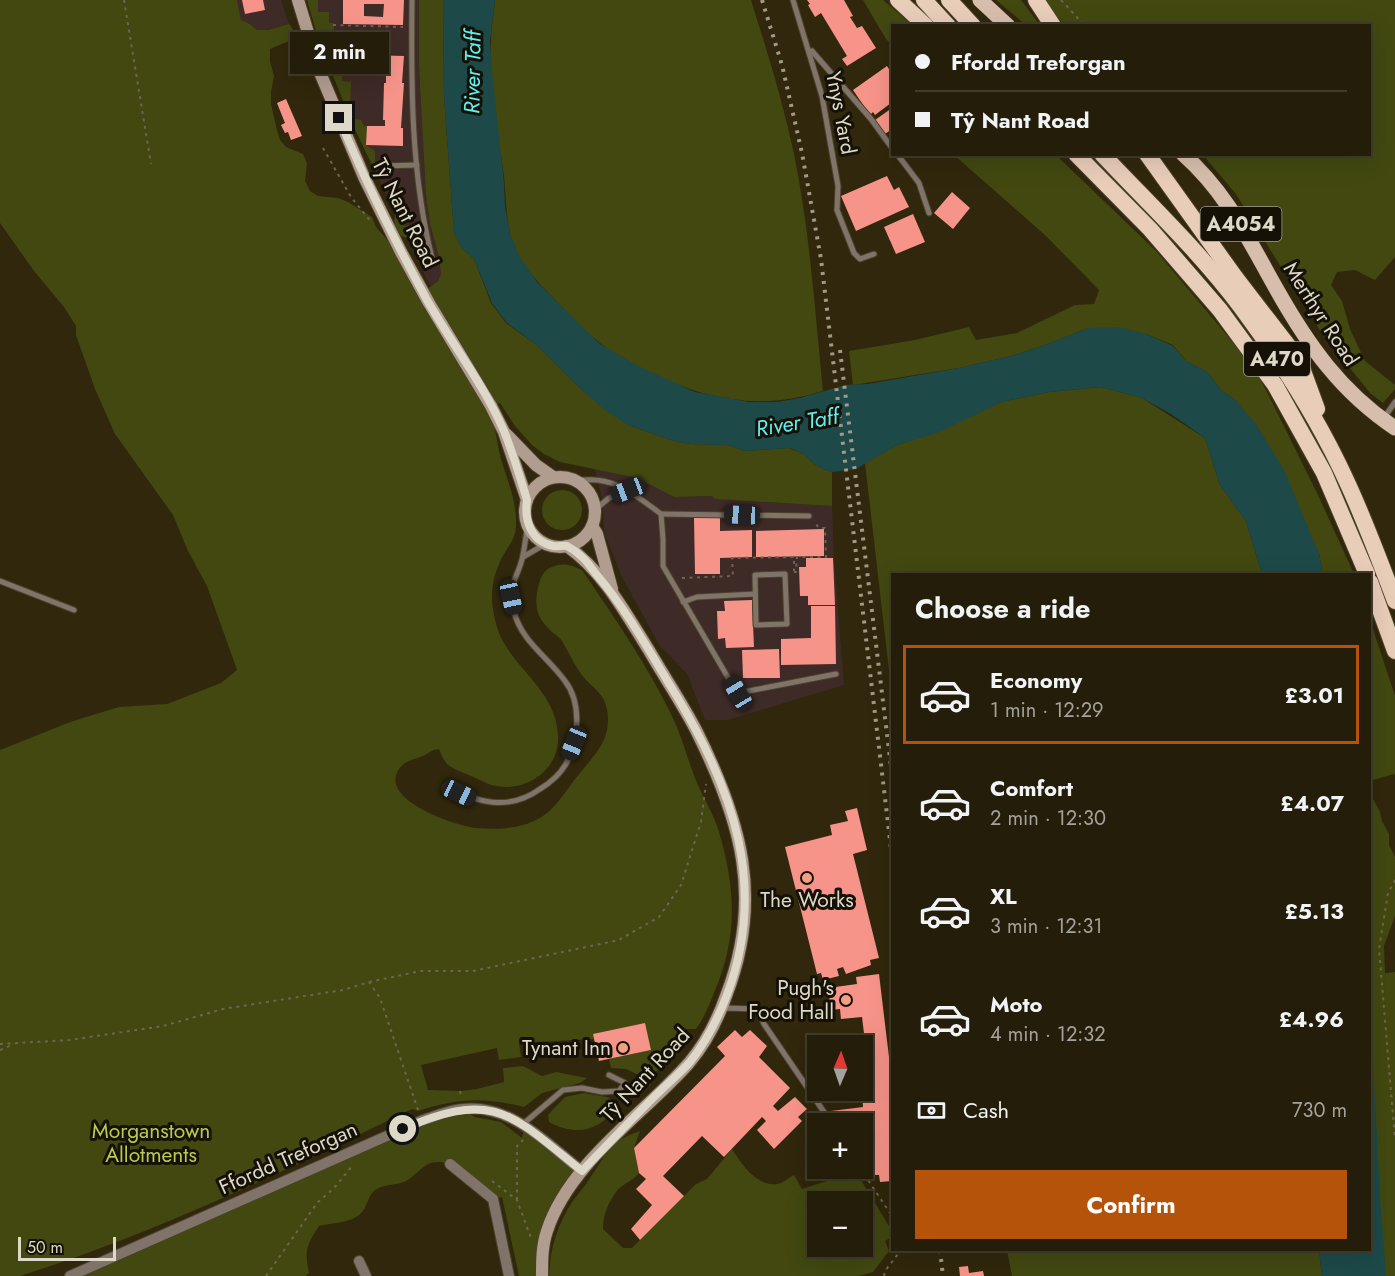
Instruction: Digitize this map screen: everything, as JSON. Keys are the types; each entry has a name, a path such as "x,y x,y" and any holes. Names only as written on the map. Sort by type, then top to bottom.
{"highway":[{"path":"898,0 925,24"},
{"path":"924,0 946,24"},
{"path":"949,0 972,24"},
{"path":"1036,0 1052,24"},
{"name":"A470","path":"1079,156 1150,229 1220,310 1275,385 1324,473 1367,573"},
{"name":"A470","path":"1104,156 1198,256 1239,305 1294,385 1330,446 1347,482 1395,601"},
{"path":"1148,156 1235,277 1299,360 1330,446"},
{"path":"1371,585 1395,651"}],"main road":[{"name":"Tŷ Nant Road","path":"298,0 321,75 364,177 429,303 491,406 504,432 527,500 525,512 528,524"},
{"path":"980,0 1006,24"},
{"name":"Merthyr Road","path":"1185,156 1204,172 1236,214 1278,291 1323,362 1350,393 1389,424"},
{"name":"Tŷ Nant Road","path":"504,432 536,465 554,477 566,477 577,481"},
{"path":"527,500 542,482 554,477"},
{"path":"528,524 534,534 554,546 567,546 578,542 589,532 596,509 586,487 577,481"},
{"name":"Tŷ Nant Road","path":"592,526 597,534 613,593"},
{"name":"Tŷ Nant Road","path":"542,1276 546,1233 566,1191 582,1171 690,1062 708,1036 722,1008 734,975 741,949 746,910 745,876 739,837 711,761 689,717 613,593 582,557 567,546"}],"street":[{"name":"Ffordd Treforgan","path":"70,1276 423,1120 461,1109 481,1108 511,1116 582,1171"},
{"path":"450,1164 493,1199 509,1276"},
{"path":"359,1261 366,1276"}],"lane":[{"path":"412,0 413,109 417,165 423,222 432,258"},
{"name":"Ynys Yard","path":"793,0 822,96 838,186 837,210 854,253 860,259 874,254"},
{"name":"Ynys Yard","path":"809,47 871,119 891,147"},
{"path":"899,156 919,183 929,213"},
{"path":"380,166 417,165"},
{"path":"1389,424 1395,402"},
{"path":"577,481 589,478 609,482 628,490 661,514 810,517"},
{"path":"596,509 609,498 628,490"},
{"path":"661,514 663,566 744,705"},
{"path":"446,787 472,799 492,803 517,801 532,795 551,782 566,765 574,743 578,722 567,683 521,632 514,613 511,597 513,579 523,557 528,524"},
{"path":"523,557 547,543"},
{"path":"785,574 787,624 756,625 755,594 755,575 785,574"},
{"path":"0,581 74,610"},
{"path":"683,602 698,597 755,594"},
{"path":"738,693 836,674"},
{"path":"722,1008 758,1009 764,1024 824,1112"},
{"path":"528,1127 563,1090 582,1088 619,1091 625,1083 609,1075"}],"path":[{"path":"124,0 151,164"},
{"path":"1061,0 1083,24"},
{"path":"333,25 412,27"},
{"path":"324,148 338,176 368,220 383,232 392,235"},
{"path":"785,574 796,572 797,557 826,557 825,528 819,528 810,517"},
{"path":"670,579 733,576 732,558 794,557 794,572"},
{"path":"0,1044 70,1040 163,1026 223,1009 343,990 420,971 473,971 619,940 659,917 681,885 701,822 711,761"},
{"path":"1395,880 1388,893 1379,949 1395,1139"},
{"path":"369,982 380,998 423,1120"},
{"path":"0,1050 16,1043"},
{"path":"625,1083 644,1081 660,1091"},
{"path":"528,1127 517,1146 517,1200 534,1246 543,1255"},
{"path":"266,1276 317,1203 334,1188 361,1157 363,1146"},
{"path":"469,1179 482,1177 496,1183 517,1200"},
{"path":"867,1179 891,1214"},
{"path":"884,1276 885,1271 900,1251"}],"shaded area":[{"path":"237,0 281,0 289,24 268,30 257,30 241,20"},
{"path":"307,0 419,0 419,66 426,196 441,274 438,281 430,286 351,121 318,38"},
{"path":"595,469 637,478 674,497 712,496 715,499 832,506 844,685 728,720 705,720 687,674 659,645 621,575 604,532 602,499"}],"green space":[{"name":"Morganstown Allotments","path":"0,0 237,0 241,20 257,30 268,30 289,24 298,37 270,49 274,76 271,104 280,140 286,147 303,154 307,163 305,181 310,191 318,196 338,198 348,202 372,217 376,227 398,252 423,292 438,281 441,274 426,196 419,66 419,0 443,0 444,96 454,233 462,248 474,259 491,303 506,323 538,346 581,389 628,425 674,441 691,444 728,445 745,451 789,448 804,454 813,463 832,472 832,506 715,499 712,496 674,497 637,478 560,462 532,445 515,426 500,403 491,406 499,451 516,515 514,537 496,571 492,588 494,614 502,639 551,707 558,741 556,752 546,770 538,777 518,786 493,785 455,769 444,761 439,749 404,764 399,769 395,780 399,791 422,809 452,822 475,828 499,829 523,825 544,815 556,804 602,744 607,729 607,709 599,693 582,676 561,639 544,624 538,614 536,596 542,576 547,570 564,564 582,570 640,658 671,714 695,778 717,825 729,874 731,933 722,972 696,1029 676,1029 681,1044 686,1044 672,1059 662,1068 643,1077 626,1069 611,1068 609,1059 651,1050 645,1024 595,1039 519,1043 521,1057 499,1060 497,1048 421,1065 428,1090 477,1089 504,1082 503,1068 523,1066 542,1076 556,1072 587,1078 580,1083 542,1093 524,1107 471,1100 446,1103 418,1111 412,1109 268,1178 170,1221 20,1276 0,1276 0,750 70,722 119,707 167,704 221,683 237,670 207,586 188,551 173,515 115,434 95,389 76,335 76,326 0,223"},
{"path":"307,0 318,0 318,12 329,12 329,23 334,23 334,37 339,44 343,45 342,81 351,82 350,107 344,103 318,38"},
{"path":"495,0 751,0 785,115 800,183 812,272 823,391 800,397 755,401 712,395 669,381 629,362 600,343 534,278 514,247 507,218 491,75 491,36"},
{"path":"863,0 883,0 911,24 891,24 891,44"},
{"path":"996,0 1021,0 1039,24 1025,24"},
{"path":"1044,0 1395,0 1395,257 1375,280 1355,270 1337,272 1331,285 1342,301 1350,329 1365,361 1395,385 1395,389 1383,403 1370,393 1321,332 1236,194 1204,156 1371,156 1371,24 1063,24"},
{"path":"361,120 364,126 367,126 366,145 375,151 375,166 373,167 351,121"},
{"path":"955,156 1057,156 1157,252 1251,364 1318,495 1354,573 1323,573 1319,554 1236,401 1221,390 1207,372 1186,361 1173,345 1146,334 1088,328 1011,356 959,368 853,385 849,351 915,340 969,327 976,340 1017,333 1075,305 1094,304 1099,290 1046,236"},
{"path":"398,214 404,226 421,222 422,236 410,238 397,232 395,215"},
{"path":"1101,387 1142,398 1205,438 1220,485 1246,521 1262,573 891,573 891,687 865,463 897,445 937,432 1001,402 1049,392"},
{"path":"562,490 570,491 576,496 581,502 581,518 576,524 570,529 562,530 554,529 548,524 543,518 542,510 543,502 548,496 554,491"},
{"path":"1371,623 1395,696 1394,774 1371,781"},
{"path":"1371,795 1389,834 1389,845 1395,857 1395,916 1384,946 1385,973 1395,972 1395,1276 1380,1276 1371,1034"},
{"path":"584,1093 607,1097 619,1104 604,1120 588,1129 569,1129 549,1122 548,1115 565,1097"},
{"path":"461,1109 475,1117 501,1122 522,1138 525,1125 582,1171 553,1214 542,1276 519,1276 502,1197 493,1199 459,1170 449,1164 434,1162 423,1167 404,1182 383,1186 374,1191 362,1212 355,1218 319,1226 308,1248 309,1273 306,1276 65,1276"},
{"path":"640,1131 634,1148 639,1173 616,1192 606,1210 603,1224 603,1229 623,1248 632,1248 696,1184 707,1179 732,1149 746,1169 765,1183 781,1183 794,1175 802,1189 833,1179 860,1179 868,1191 807,1191 807,1257 873,1257 873,1200 891,1229 891,1238 885,1241 889,1251 873,1272 859,1276 549,1276 553,1247 558,1229 567,1211 614,1146 629,1135"},
{"path":"1007,1251 1319,1251 1322,1276 1012,1276"}],"water":[{"name":"River Taff","path":"443,0 495,0 490,41 505,207 510,233 519,256 537,282 600,344 638,366 695,392 749,402 777,402 845,385 868,384 1011,356 1088,328 1119,327 1146,334 1173,346 1186,361 1207,372 1221,390 1236,401 1256,424 1284,470 1319,554 1323,573 1262,573 1246,521 1220,485 1205,438 1171,414 1142,398 1101,387 1049,392 1002,402 937,433 897,445 856,469 832,472 823,469 804,454 790,448 745,451 728,445 691,444 674,441 628,425 606,411 538,346 507,323 492,303 474,259 462,248 454,233 444,96"},
{"path":"1371,941 1373,1060 1386,1276 1322,1276 1319,1251 1371,1251"}],"building":[{"path":"242,0 263,0 265,10 245,14"},
{"path":"343,0 404,0 403,25 343,24","holes":["364,4 384,4 383,17 364,16"]},
{"path":"807,0 844,0 857,28 862,26 876,48 847,66 842,59 847,56 821,13 815,17"},
{"path":"367,55 404,56 401,128 403,128 403,146 366,145 367,126 385,126 385,120 383,120 384,83 386,83 386,76 366,75"},
{"path":"887,66 891,72 891,98 889,99 891,103 875,115 873,112 870,115 853,90"},
{"path":"286,99 302,136 291,140 288,132 285,133 281,125 285,123 277,103"},
{"path":"891,109 891,130 885,134 875,120"},
{"path":"887,176 894,190 899,187 909,207 856,231 841,196"},
{"path":"952,192 970,208 953,229 934,213"},
{"path":"913,214 925,242 896,254 884,227"},
{"path":"694,518 720,518 720,531 752,530 752,557 720,558 720,574 695,574"},
{"path":"824,529 824,556 756,557 756,531"},
{"path":"806,558 833,558 835,605 808,605 808,596 800,596 799,567 806,567"},
{"path":"752,600 754,647 726,648 725,638 718,639 717,611 725,611 724,601"},
{"path":"811,606 835,606 836,664 781,665 781,639 811,638"},
{"path":"779,649 780,678 743,678 742,650"},
{"path":"857,808 867,850 853,854 879,958 870,960 871,965 846,974 843,967 837,969 839,976 823,980 821,973 817,974 785,847 832,835 830,825 848,821 845,811"},
{"path":"879,974 891,1074 891,1181 880,1182 879,1175 873,1175 873,1113 832,1113 831,1111 863,1107 863,1101 873,1101 873,1035 864,1035 862,1017 841,1019 840,1009 831,1010 828,988 857,984 856,977"},
{"path":"645,1023 651,1050 599,1061 593,1034"},
{"path":"735,1030 742,1037 750,1030 767,1046 759,1057 790,1088 773,1106 778,1111 795,1097 807,1109 798,1117 802,1121 774,1149 757,1130 766,1121 762,1117 724,1157 702,1136 663,1176 684,1196 640,1240 631,1229 652,1205 636,1189 646,1179 639,1173 634,1148 725,1056 717,1047"},
{"path":"968,1266 969,1273 983,1271 984,1276 960,1276 959,1267"}],"railway":[{"path":"762,0 782,65 802,153 821,259 891,849"},
{"path":"840,350 891,767"},
{"path":"940,1251 943,1276"}],"place":[{"name":"The Works","path":"807,878"},
{"name":"Pugh's Food Hall","path":"846,1000"},
{"name":"Tynant Inn","path":"623,1048"}],"route":[{"path":"339,118 400,252 504,432 527,500 525,512 528,524 543,542 554,546 567,546 582,557 613,593 689,717 711,761 727,802 739,837 745,876 746,910 741,949 722,1008 708,1036 690,1062 624,1126 582,1171 511,1116 481,1108 461,1109 423,1120 403,1129"}]}
